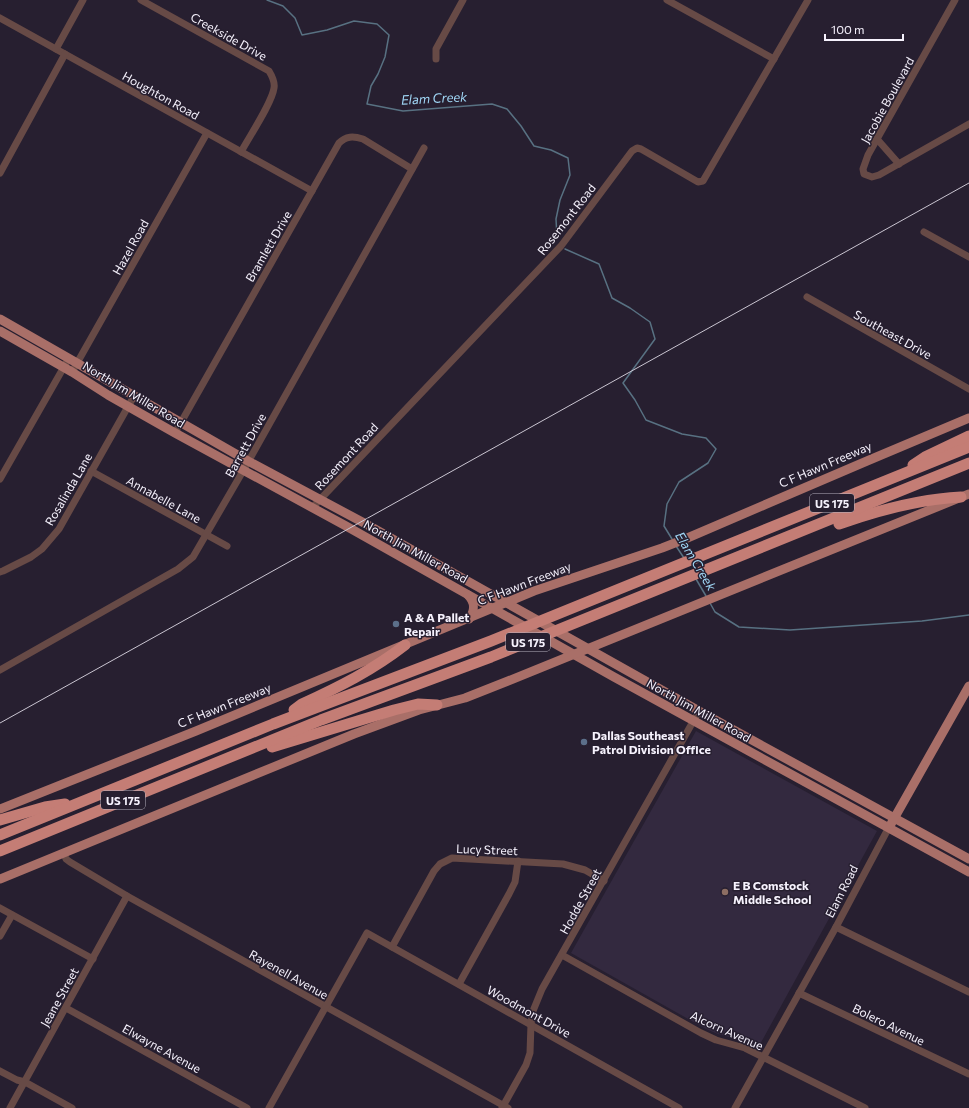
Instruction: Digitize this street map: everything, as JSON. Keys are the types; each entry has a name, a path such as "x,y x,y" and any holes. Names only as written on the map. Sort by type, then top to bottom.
{"highway":[{"path":"895,478 925,457 969,436"},
{"name":"US 175","path":"0,835 272,724 491,641 969,447"},
{"name":"US 175","path":"0,850 396,691 491,657 969,463"},
{"path":"798,533 827,528 902,505 965,495"},
{"path":"272,724 302,704 367,672 405,645"},
{"path":"246,751 264,750 363,719 418,704 437,705"},
{"path":"0,820 45,807 81,802"}],"main road":[{"name":"North Jim Miller Road","path":"0,319 248,461 357,519 656,688 969,859"},
{"name":"North Jim Miller Road","path":"0,331 243,471 462,590 551,642 693,721 969,872"},
{"name":"C F Hawn Freeway","path":"0,809 196,731 556,583 685,539 867,460 969,418"},
{"path":"0,879 354,734 419,710 465,698 965,495"},
{"path":"462,590 473,602 473,610 469,618"},
{"path":"614,677 618,666"},
{"name":"Elam Road","path":"888,829 969,686"},
{"path":"650,697 656,688"},
{"path":"760,757 766,748"},
{"path":"801,780 807,771"}],"street":[{"path":"56,49 83,0"},
{"name":"Creekside Drive","path":"141,0 269,71 273,78 274,88 271,99 241,152"},
{"path":"436,59 436,49 463,0"},
{"path":"667,0 774,60"},
{"name":"Rosemont Road","path":"312,508 561,246 632,151 637,148 641,149 698,182 703,181 808,0"},
{"name":"Jacobie Boulevard","path":"899,164 879,175 872,177 864,174 863,169 877,139 955,0"},
{"name":"Houghton Road","path":"0,18 312,191"},
{"path":"0,173 65,54"},
{"path":"877,139 899,164 969,124"},
{"name":"Hazel Road","path":"72,372 207,133"},
{"name":"Bramlett Drive","path":"175,433 339,143 343,139 350,137 363,139 412,169"},
{"name":"Barrett Drive","path":"0,670 178,569 193,556 243,471 424,148"},
{"path":"924,232 969,258"},
{"name":"Southeast Drive","path":"807,297 969,389"},
{"path":"1,475 69,358"},
{"name":"Rosalinda Lane","path":"0,572 31,557 42,549 50,540 58,529 134,396"},
{"name":"Annabelle Lane","path":"91,471 227,546"},
{"name":"Hodde Street","path":"505,1107 526,1065 530,1053 531,1024 533,1011 538,997 698,711"},
{"name":"Elam Road","path":"735,1108 836,927 888,829"},
{"name":"Rayenell Avenue","path":"64,853 66,859 70,862 127,896 505,1107"},
{"name":"Lucy Street","path":"392,947 434,871 440,864 452,858 563,864 576,866 604,880"},
{"path":"459,984 515,882 518,861"},
{"name":"Jeane Street","path":"10,1108 127,896"},
{"path":"0,908 93,959"},
{"path":"0,936 12,915"},
{"path":"836,927 969,992"},
{"name":"Woodmont Drive","path":"326,1007 367,933 679,1108"},
{"name":"Alcorn Avenue","path":"562,955 701,1033 716,1040 745,1048 865,1108"},
{"name":"Bolero Avenue","path":"799,993 969,1074"},
{"path":"269,1108 326,1007"},
{"name":"Elwayne Avenue","path":"66,1008 247,1108"},
{"path":"0,1071 72,1108"}],"shaded area":[{"name":"E B Comstock Middle School","path":"696,731 877,831 758,1048 743,1041 706,1029 571,953"}],"waterway":[{"name":"Elam Creek","path":"267,0 283,6 295,18 302,35 327,30 354,21 377,24 389,35 385,57 371,86 367,104 403,111 492,104 507,109 521,126 534,146 551,150 568,158 570,175 560,200 556,219 557,237"},
{"name":"Elam Creek","path":"565,249 599,264 612,298 650,322 655,339 623,383 635,400 646,420 682,434 706,438 716,449 708,463 679,482 667,504 664,526 672,539"},
{"name":"Elam Creek","path":"676,546 684,558"},
{"name":"Elam Creek","path":"696,579 706,596"},
{"name":"Elam Creek","path":"710,603 715,612 739,627 790,630 922,621 969,615"}],"tram line":[{"path":"0,723 969,183"}],"place":[{"name":"A & A Pallet Repair","path":"396,624"},
{"name":"Dallas Southeast Patrol Division Office","path":"584,742"},
{"name":"E B Comstock Middle School","path":"725,892"}]}
